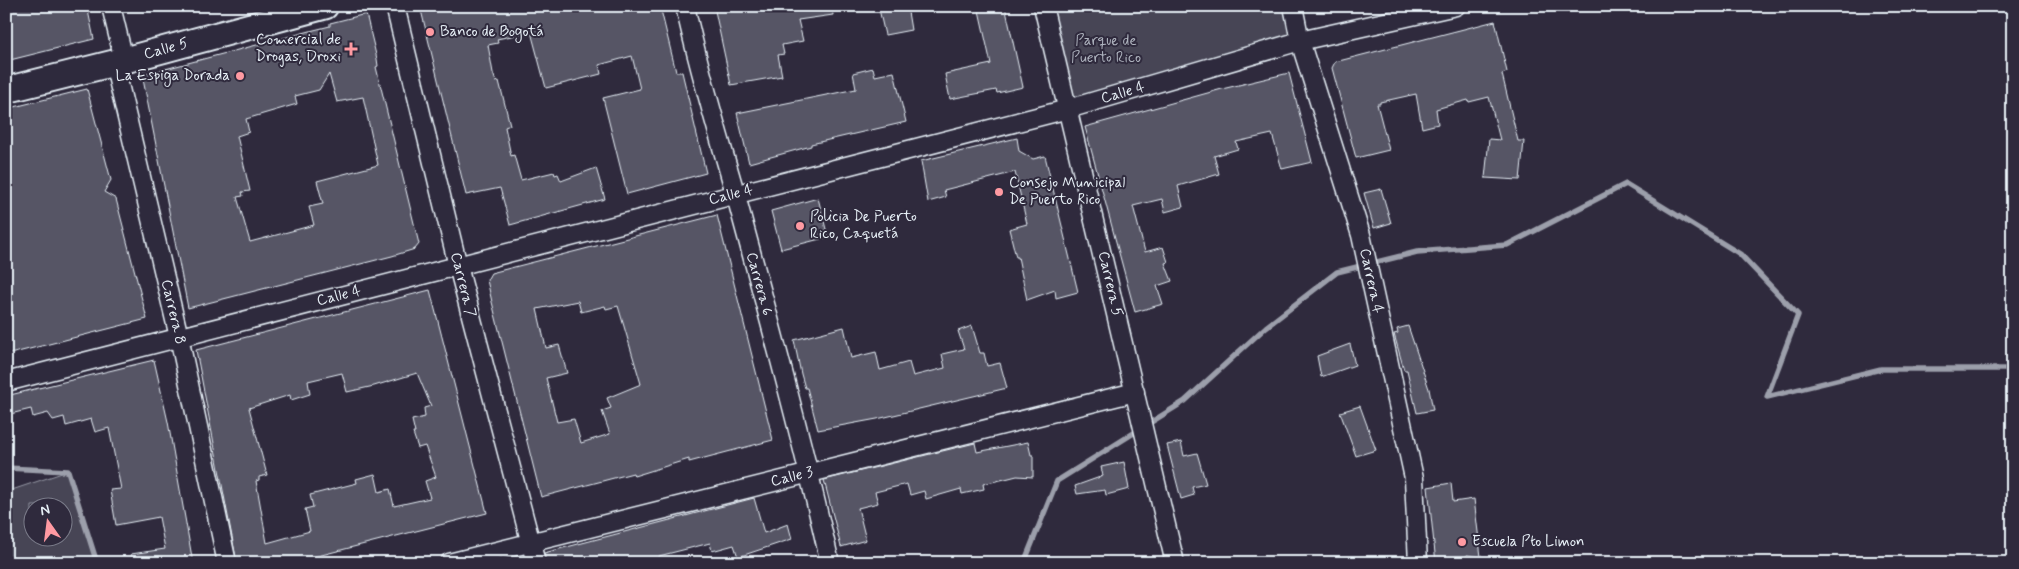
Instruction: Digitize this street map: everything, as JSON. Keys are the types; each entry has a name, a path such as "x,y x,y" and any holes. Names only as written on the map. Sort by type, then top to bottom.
{"street":[{"name":"Carrera 8","path":"111,6 119,61 227,563"},
{"name":"Calle 5","path":"6,90 325,6"},
{"name":"Carrera 7","path":"395,6 458,266 536,563"},
{"name":"Carrera 6","path":"685,6 697,64 735,194 810,473 830,563"},
{"name":"Carrera 5","path":"1043,6 1175,563"},
{"name":"Carrera 4","path":"1293,6 1300,41 1361,235 1373,288 1414,478 1418,563"},
{"name":"Calle 4","path":"6,382 1068,109 1300,41 1456,6"},
{"name":"Calle 3","path":"448,563 1135,392"}],"green space":[{"name":"Parque de Puerto Rico","path":"1051,6 1291,6 1300,41 1073,104"},
{"path":"68,471 97,563 6,563 6,492"}],"building":[{"path":"6,6 87,6 94,39 6,61"},
{"path":"420,6 660,6 676,72 682,72 706,173 627,194 603,98 640,89 632,56 599,65 601,74 546,88 531,32 497,39 498,43 488,45 493,73 496,82 499,81 510,125 505,127 511,156 514,155 521,180 554,172 555,175 558,174 561,181 596,168 605,199 510,225 500,188 466,195"},
{"path":"714,6 832,6 833,15 798,20 803,41 782,45 784,54 778,55 782,76 731,85"},
{"path":"907,6 911,30 885,35 879,9"},
{"path":"978,6 1005,6 1023,87 997,93 996,90 950,99 945,74 991,64"},
{"path":"366,14 377,59 378,66 376,67 419,244 415,249 392,256 188,308 143,79 146,74 330,26 330,23","holes":["329,74 337,102 363,97 378,165 317,181 323,204 309,207 314,225 250,242 237,197 243,196 242,192 250,191 237,136 249,132 246,119 297,104 295,96 319,90"]},
{"path":"1495,21 1507,72 1502,74 1518,141 1524,141 1520,180 1485,178 1489,139 1500,140 1489,97 1469,102 1468,100 1436,109 1438,124 1422,128 1416,94 1380,102 1380,104 1377,104 1389,150 1356,158 1332,68 1335,62"},
{"path":"873,68 875,76 894,72 906,122 811,144 811,146 749,163 737,113 856,89 853,73"},
{"path":"1289,73 1312,162 1282,169 1272,134 1236,142 1238,149 1214,156 1219,174 1178,186 1183,207 1165,212 1162,199 1133,206 1145,252 1163,247 1168,262 1165,263 1172,281 1157,286 1163,304 1135,312 1085,127 1222,89"},
{"path":"87,89 111,180 104,192 116,199 147,319 6,355 6,109"},
{"path":"1017,138 1019,151 1033,159 1045,156 1078,292 1056,298 1055,290 1027,300 1018,257 1016,257 1009,229 1027,224 1015,172 944,190 946,197 928,202 921,161"},
{"path":"1381,189 1391,223 1374,228 1364,193"},
{"path":"818,198 828,237 781,249 771,211"},
{"path":"717,215 773,440 689,462 689,459 634,476 633,473 541,497 487,280 491,273","holes":["578,301 581,312 605,306 606,309 618,306 641,384 607,398 611,408 602,411 610,434 581,443 574,419 557,422 546,378 567,373 559,345 546,348 537,309"]},
{"path":"430,290 487,513 290,563 237,563 196,350","holes":["342,373 347,392 417,373 431,406 424,408 425,417 412,420 415,433 413,433 418,448 425,446 436,477 425,481 430,498 394,506 390,489 379,492 375,474 356,479 357,483 310,495 313,507 305,509 310,531 267,543 256,481 259,480 259,477 267,475 249,408 290,395 291,400 310,394 308,381"]},
{"path":"972,326 980,353 984,353 987,366 1000,363 1007,388 877,419 818,430 807,388 805,388 801,374 794,340 844,327 851,358 876,352 880,370 909,362 913,376 945,368 942,354 964,349 958,331"},
{"path":"1408,326 1429,389 1433,410 1417,413 1407,370 1404,370 1394,334 1398,333 1397,329"},
{"path":"1350,344 1355,365 1321,377 1317,356"},
{"path":"154,360 168,422 193,563 132,563 131,554 165,549 159,517 116,525 110,490 121,489 109,428 95,432 91,419 66,426 64,417 53,420 48,413 33,417 31,409 6,415 6,396"},
{"path":"1360,406 1376,450 1356,456 1340,412"},
{"path":"1028,442 1031,455 1033,455 1033,477 1017,476 983,484 984,489 962,494 961,489 926,499 924,491 910,495 907,484 875,492 878,503 858,508 866,540 841,547 824,480 975,443 977,452"},
{"path":"1181,442 1184,456 1197,453 1206,484 1192,487 1194,495 1181,499 1167,445"},
{"path":"1124,462 1129,489 1106,495 1105,490 1077,494 1075,486 1103,476 1101,467"},
{"path":"1451,483 1453,502 1474,499 1481,557 1467,555 1461,563 1436,563 1428,487"},
{"path":"754,498 764,533 788,524 792,539 738,557 734,545 712,551 710,543 659,556 660,559 646,563 546,563 544,553"}],"waterway":[{"path":"1024,563 1057,481 1185,401 1266,327 1337,272 1417,252 1507,245 1626,184 1740,254 1798,315 1767,397 1881,369 2013,369"},
{"path":"6,468 68,471 97,563"}],"place":[{"name":"Banco de Bogotá","path":"430,32"},
{"name":"Comercial de Drogas, Droxi","path":"351,49"},
{"name":"La Espiga Dorada","path":"240,76"},
{"name":"Consejo Municipal De Puerto Rico","path":"999,192"},
{"name":"Policia De Puerto Rico, Caquetá","path":"800,226"},
{"name":"Escuela Pto Limon","path":"1462,542"}]}
